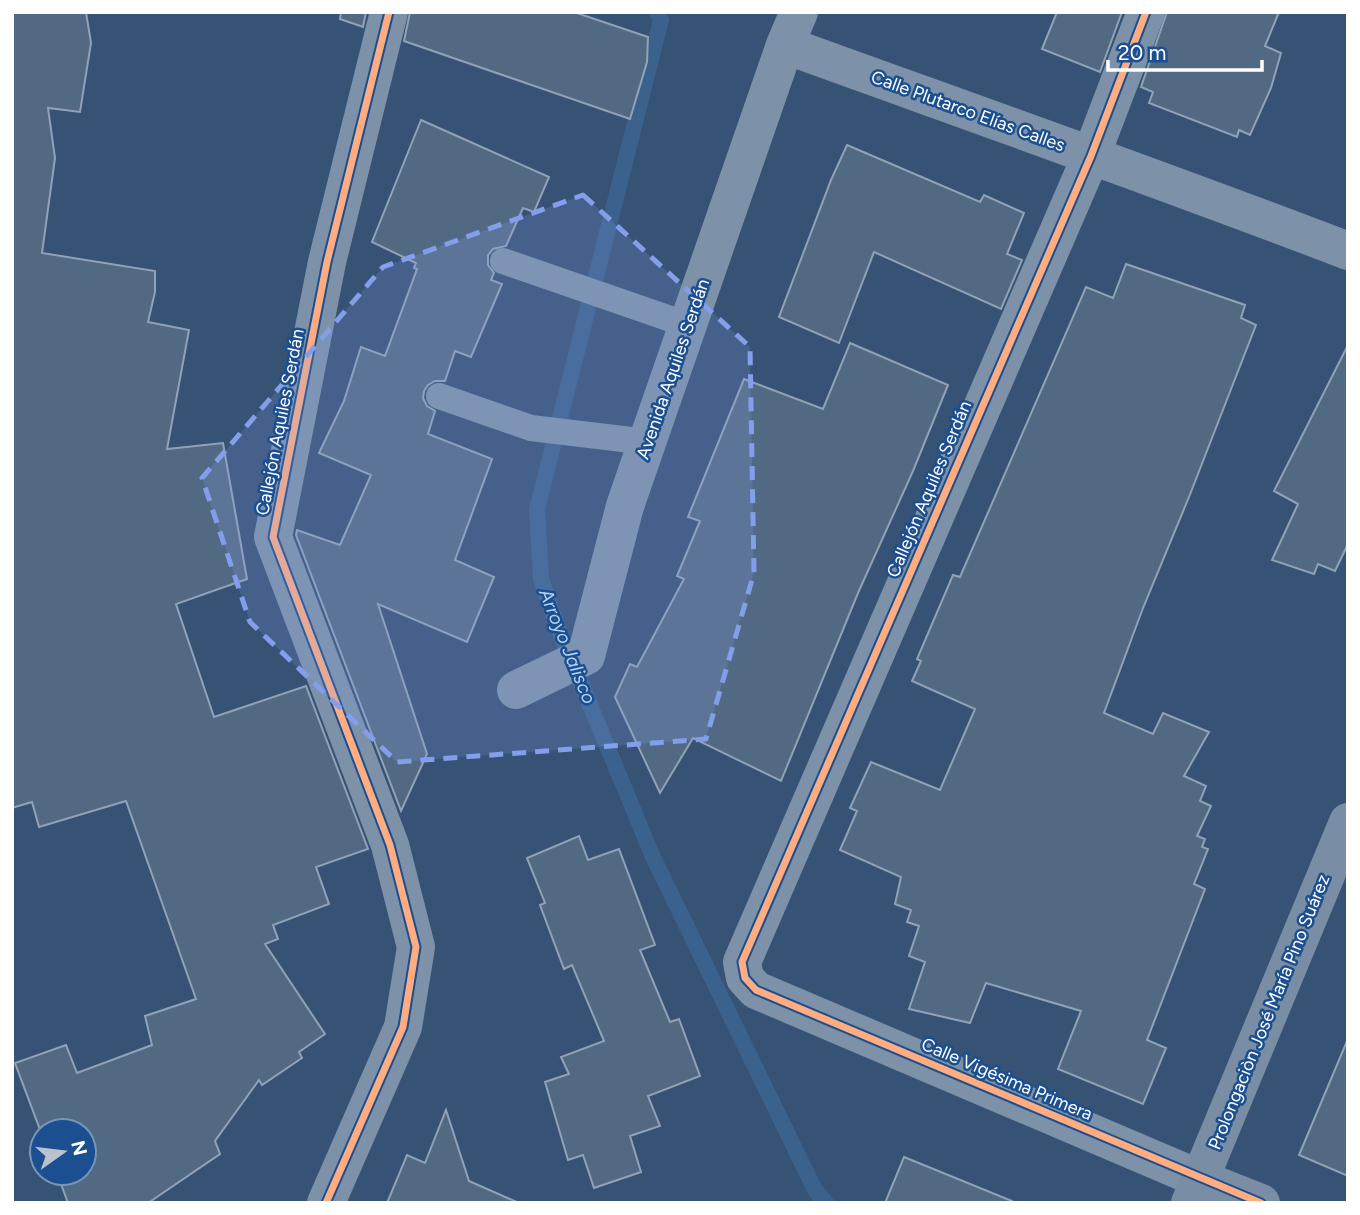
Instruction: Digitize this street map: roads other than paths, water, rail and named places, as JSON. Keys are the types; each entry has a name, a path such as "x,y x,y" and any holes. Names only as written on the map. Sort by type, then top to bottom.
{"main road":[{"name":"Prolongaciòn José María Pino Suárez","path":"1195,1191 1348,821"},
{"name":"Calle Vigésima Primera","path":"1195,1191 1261,1203"}],"street":[{"name":"Callejón Aquiles Serdán","path":"326,1203 403,1027 416,947 390,845 273,537 327,262 389,12"},
{"name":"Callejón Aquiles Serdán","path":"745,978 741,962 1091,156 1146,12"},
{"name":"Calle Plutarco Elías Calles","path":"792,29 1091,156 1171,183 1348,251"},
{"name":"Avenida Aquiles Serdán","path":"516,690 570,664 792,29"},
{"name":"Calle Vigésima Primera","path":"745,978 757,990 1195,1191"}],"lane":[{"path":"503,261 688,325"},
{"path":"439,396 531,428 648,442"}],"waterway":[{"name":"Arroyo Jalisco","path":"657,12 661,20 537,509 541,579 556,623 653,857 815,1190 826,1203"}]}
